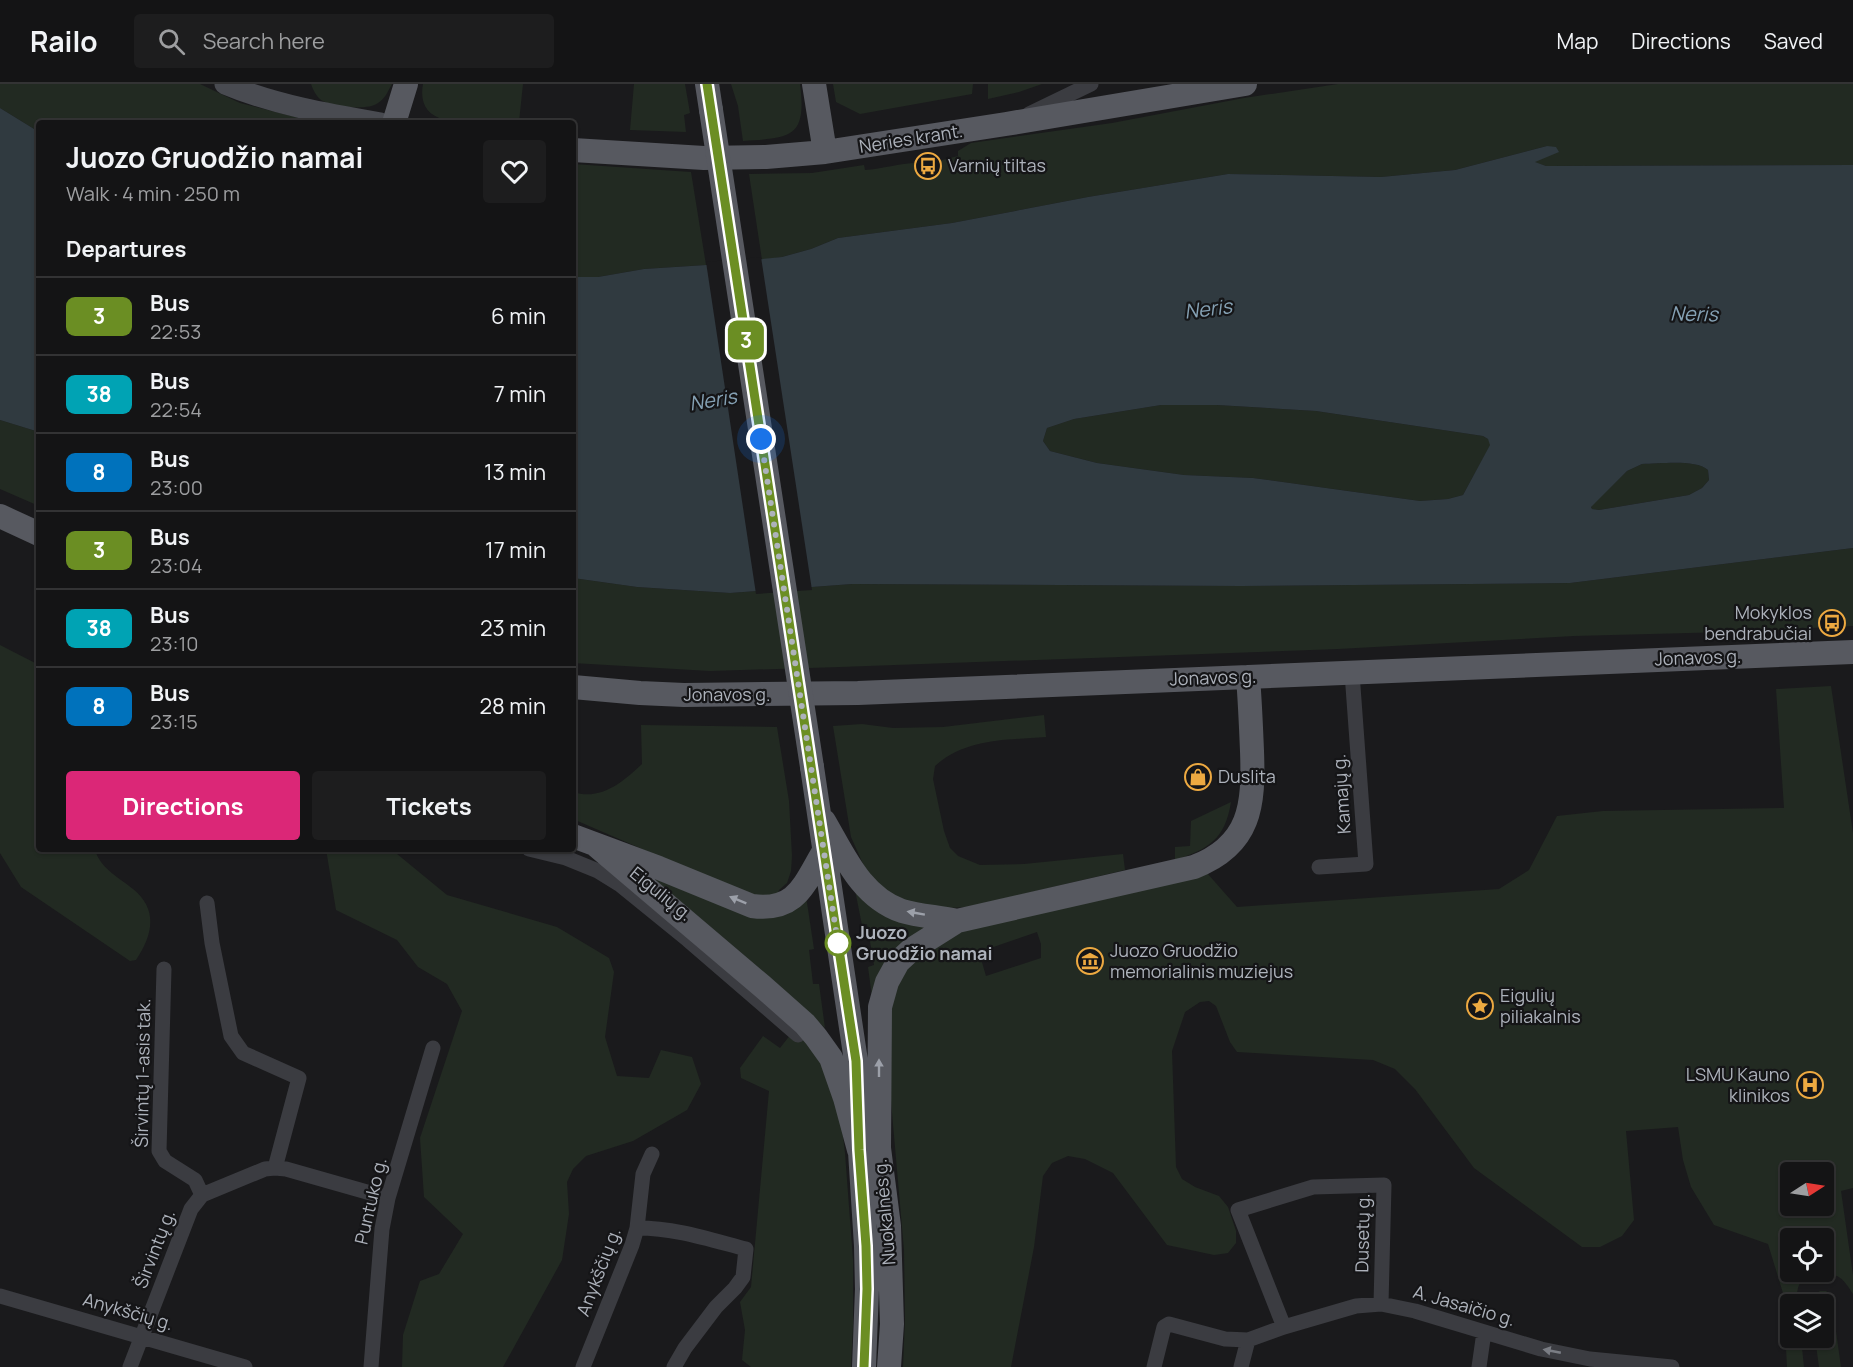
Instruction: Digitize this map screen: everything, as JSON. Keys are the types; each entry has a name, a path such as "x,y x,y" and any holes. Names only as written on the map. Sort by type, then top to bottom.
{"main road":[{"path":"225,84 262,98 365,120"},
{"path":"395,120 406,84"},
{"name":"Nuokalnės g.","path":"707,84 869,1149 889,1226 892,1324 889,1367"},
{"path":"814,84 825,152"},
{"name":"Neries krant.","path":"576,150 704,158 766,157 825,152 1245,84"},
{"path":"0,516 36,533"},
{"name":"Jonavos g.","path":"576,687 640,693 736,696 1003,688 1853,652"},
{"path":"869,1149 880,1007 887,982 898,962 911,950 957,921 1194,867 1221,853 1242,828 1251,804 1252,767 1248,677"},
{"path":"818,810 855,874 875,895 902,911 957,921"},
{"path":"576,837 640,860 752,906 765,908 785,904 793,898 824,851"},
{"path":"597,846 758,991 805,1024 831,1058 845,1098 869,1149"},
{"name":"Nuokalnės g.","path":"864,1367 869,1149"}],"street":[{"path":"1006,124 1091,84"},
{"name":"Kamajų g.","path":"1319,867 1366,864 1352,673"},
{"name":"Eigulių g.","path":"541,852 566,858 598,871 619,884 688,940 758,991 798,1035"},
{"path":"207,903 212,943 231,1036 243,1053 299,1078 276,1168"},
{"name":"Širvintų 1-asis tak.","path":"164,969 159,1151 165,1161 195,1180 202,1195"},
{"name":"Puntuko g.","path":"371,1367 379,1251 388,1198 434,1048"},
{"name":"Anykščių g.","path":"583,1367 632,1245 637,1228 643,1174 652,1154"},
{"path":"202,1195 265,1170 276,1168 388,1198"},
{"name":"Dusetų g.","path":"1284,1327 1238,1210 1313,1186 1384,1185 1381,1304"},
{"name":"Širvintų g.","path":"130,1367 191,1209 202,1195"},
{"path":"637,1228 676,1230 746,1249 743,1277 704,1323 674,1367"},
{"name":"Anykščių g.","path":"0,1296 245,1367"},
{"name":"A. Jasaičio g.","path":"1248,1340 1356,1306 1381,1304 1415,1311 1541,1349 1590,1359 1672,1367"},
{"path":"1154,1367 1164,1327 1169,1324 1225,1339 1248,1340 1241,1367"},
{"path":"1479,1367 1484,1332"}],"shaded area":[{"path":"0,84 200,84 240,103 307,120 36,120 36,130 0,108"},
{"path":"311,84 392,84 380,101 366,107 358,107 341,106 321,100"},
{"path":"423,84 523,84 519,120 446,120 431,113 425,107 422,97"},
{"path":"634,84 685,84 690,113 684,115 686,132 630,130"},
{"path":"731,84 800,84 802,102 798,125 784,136 743,141 738,106"},
{"path":"833,84 973,84 972,94 860,114 836,102"},
{"path":"988,84 1042,84 988,99"},
{"path":"1338,84 1853,84 1853,165 1546,166 1534,162 1547,146 1455,170 1381,177 1228,174 1088,197 952,223 838,238 811,249 762,260 749,174 812,173 864,165 865,170 910,163 917,163 919,166 958,156 958,151 971,143 1112,123 1244,98"},
{"path":"576,164 691,172 706,265 644,269 598,277 576,277"},
{"path":"1161,405 1217,405 1316,411 1483,436 1491,444 1463,495 1448,499 1420,501 1253,478 1184,475 1097,463 1050,451 1043,441 1047,428 1074,419"},
{"path":"0,420 36,431 36,505 0,489"},
{"path":"1642,464 1695,464 1708,470 1709,480 1702,488 1689,495 1599,510 1592,509 1591,506 1627,471"},
{"path":"1853,548 1853,626 1574,636 1338,649 710,671 576,663 576,578 637,587 730,593 852,584 1241,586 1570,583"},
{"path":"0,645 36,663 36,852 96,852 104,866 141,897 150,914 150,923 146,942 136,960 130,961 21,887 0,853"},
{"path":"1831,686 1853,833 1853,1188 1841,1191 1853,1275 1853,1294 1842,1279 1834,1275 1834,1228 1780,1228 1780,1282 1801,1282 1798,1294 1783,1294 1768,1244 1714,1225 1691,1187 1683,1160 1678,1127 1626,1131 1634,1220 1622,1236 1600,1247 1582,1247 1474,1168 1415,1089 1395,1069 1373,1060 1237,1052 1230,1042 1216,1006 1209,1001 1200,1002 1185,1012 1172,1051 1176,1167 1182,1179 1195,1187 1219,1196 1228,1207 1236,1231 1236,1243 1228,1253 1214,1255 1167,1245 1113,1173 1085,1159 1068,1156 1052,1163 1043,1176 1034,1247 1011,1367 903,1367 904,1250 888,1067 890,985 902,966 953,933 1207,873 1237,907 1499,889 1529,870 1557,816 1603,811 1784,808 1776,689","holes":["1037,932 1041,944 1041,958 986,976 979,952"]},
{"path":"1044,715 1046,737 1002,740 973,745 947,757 935,766 933,779 950,848 958,856 980,865 1024,864 1123,854 1125,870 968,907 948,908 926,907 900,899 882,888 868,875 851,837 833,726 862,724 893,728 943,727"},
{"path":"641,725 777,727 789,801 792,856 787,883 778,894 756,897 576,820 576,793 602,792 619,783 642,764"},
{"path":"1231,802 1220,834 1206,847 1175,860 1175,847 1190,846 1191,821"},
{"path":"326,852 395,852 447,895 557,927 609,958 614,972 605,1037 617,1076 649,1078 661,1050 692,1057 701,1084 687,1110 633,1141 586,1156 573,1169 567,1182 569,1214 562,1260 503,1367 402,1367 403,1335 420,1281 439,1274 463,1234 424,1197 420,1138 462,1011 447,984 418,967 397,940 336,910"},
{"path":"641,868 722,901 806,896 814,949 809,950 813,984 819,984 825,1028 773,980"},
{"path":"855,890 940,924 872,997 868,967 874,965 867,924 862,925"},
{"path":"791,1034 812,1040 840,1110 853,1260 851,1367 751,1367 742,1360 745,1330 740,1302 751,1287 769,1091 741,1078 740,1068 763,1036 780,1048"},
{"path":"1826,1291 1830,1294 1816,1294"},
{"path":"1834,1317 1841,1367 1819,1367 1816,1348 1834,1348"},
{"path":"1786,1348 1802,1348 1804,1367 1787,1367"}],"water":[{"path":"0,108 36,130 36,431 0,420"},
{"name":"Neris","path":"1547,146 1556,147 1559,152 1535,162 1546,166 1853,165 1853,548 1570,583 1241,586 852,584 730,593 637,587 576,578 576,277 598,277 644,269 782,257 838,238 952,223 1088,197 1228,174 1381,177 1455,170","holes":["1161,405 1217,405 1316,411 1483,436 1488,439 1490,445 1463,495 1448,499 1420,501 1253,478 1184,475 1097,463 1050,451 1043,441 1047,428 1074,419","1642,464 1695,464 1708,470 1709,480 1702,488 1689,495 1599,510 1592,509 1591,507 1627,471"]}],"pier":[{"path":"761,257 812,590 756,594 706,262"}],"bus line":[{"name":"3","path":"707,84 856,1061 862,1207 866,1246 864,1367"}],"place":[{"name":"Varnių tiltas","path":"928,166"},
{"name":"Mokyklos bendrabučiai","path":"1832,623"},
{"name":"Duslita","path":"1198,777"},
{"name":"Juozo Gruodžio namai","path":"838,943"},
{"name":"Juozo Gruodžio memorialinis muziejus","path":"1090,961"},
{"name":"Eigulių piliakalnis","path":"1480,1006"},
{"name":"LSMU Kauno klinikos","path":"1810,1085"}],"route":[{"path":"761,439 838,943"}]}
